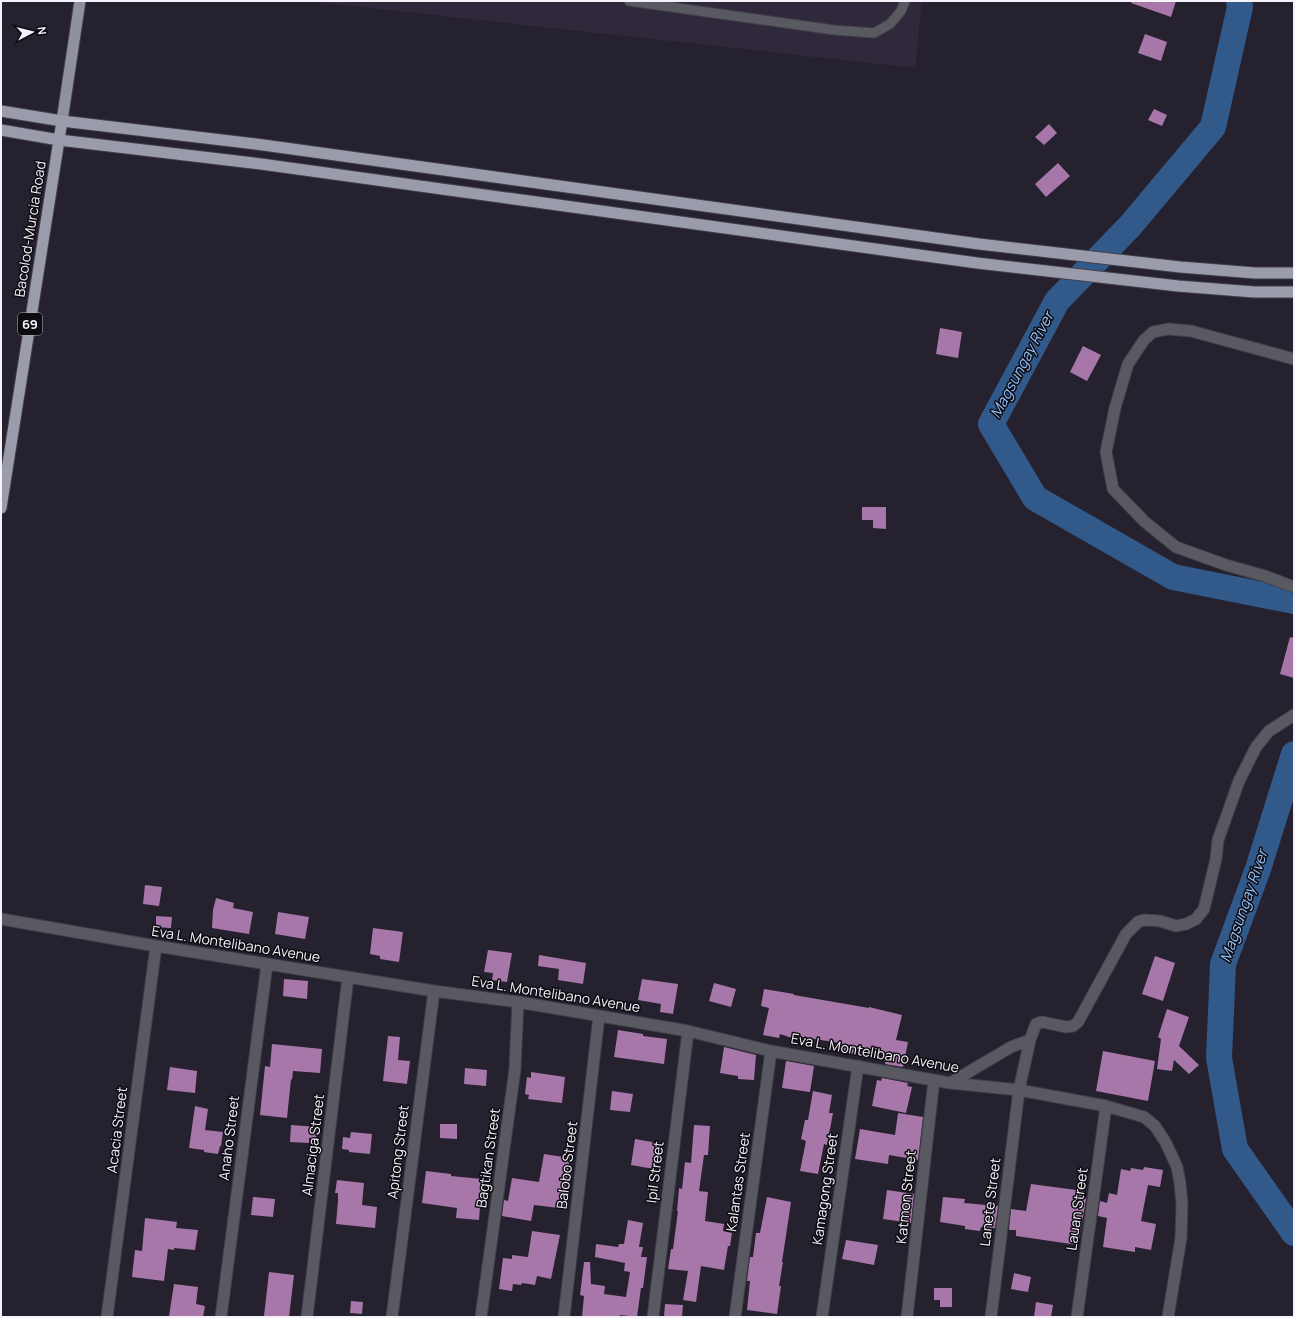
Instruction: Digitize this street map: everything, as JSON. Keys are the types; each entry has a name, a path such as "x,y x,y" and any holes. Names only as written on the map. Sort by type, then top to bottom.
{"highway":[{"path":"1,111 62,121 264,145 979,244 1180,267 1255,273 1294,273"},
{"name":"Bacolod-Murcia Road","path":"1,508 4,474 62,121"},
{"path":"1,130 59,140 261,164 977,263 1178,286 1254,292 1294,292"}],"main road":[{"name":"Bacolod-Murcia Road","path":"62,121 80,1"}],"street":[{"path":"1294,359 1191,331 1168,329 1153,332 1144,340 1128,364 1115,408 1106,452 1113,489 1144,522 1176,547 1294,587"},
{"name":"Lanete Street","path":"991,1317 1019,1090 1030,1040 1036,1024 1038,1022 1042,1022 1066,1027 1073,1026 1078,1022 1126,934 1138,922 1144,920 1160,921 1176,926 1186,924 1196,919 1204,909 1216,859 1218,840 1239,781 1256,747 1269,731 1294,715"},
{"name":"Eva L. Montelibano Avenue","path":"1,919 156,946 434,991 518,1002 688,1031 771,1051 950,1083 1019,1090 1106,1106 1144,1116 1155,1126 1166,1143 1177,1167 1182,1204 1181,1238 1168,1317"},
{"name":"Acacia Street","path":"107,1317 156,946"},
{"name":"Anaho Street","path":"221,1317 267,964"},
{"name":"Almaciga Street","path":"307,1317 348,977"},
{"name":"Apitong Street","path":"392,1317 434,991"},
{"name":"Bagtikan Street","path":"481,1317 515,1068 518,1002"},
{"name":"Balobo Street","path":"564,1317 599,1016"},
{"name":"Ipil Street","path":"653,1317 688,1031"},
{"path":"950,1083 1011,1047 1030,1040"},
{"name":"Kalantas Street","path":"735,1317 771,1051"},
{"name":"Kamagong Street","path":"822,1317 858,1066"},
{"name":"Katmon Street","path":"908,1317 934,1080"},
{"name":"Lauan Street","path":"1078,1317 1106,1106"}],"lane":[{"path":"629,1 834,30 874,33 890,24 901,11 905,1"}],"shaded area":[{"path":"307,1 922,1 915,68"}],"building":[{"path":"1132,1 1176,1 1171,17 1131,3"},
{"path":"1145,34 1167,42 1161,61 1138,53"},
{"path":"1154,109 1167,115 1162,126 1148,120"},
{"path":"1049,124 1057,133 1044,145 1035,137"},
{"path":"1058,163 1070,176 1046,197 1035,184"},
{"path":"940,328 962,332 958,358 936,354"},
{"path":"1083,346 1101,355 1087,381 1070,372"},
{"path":"862,507 886,507 886,529 873,528 873,520 862,520"},
{"path":"1290,637 1294,638 1294,678 1280,674"},
{"path":"145,885 162,887 159,906 143,904"},
{"path":"216,898 234,903 233,908 253,912 249,934 212,928 213,910"},
{"path":"278,912 309,917 305,939 275,934"},
{"path":"156,916 172,917 171,928 156,927"},
{"path":"373,928 403,932 399,962 380,959 380,956 370,954"},
{"path":"488,950 512,953 507,982 492,980 493,973 484,972"},
{"path":"539,955 586,963 583,984 558,980 559,969 538,966"},
{"path":"1155,956 1175,963 1163,1001 1142,994"},
{"path":"284,979 308,981 307,999 283,996"},
{"path":"642,979 678,984 673,1014 660,1012 661,1004 638,1000"},
{"path":"714,983 736,989 731,1007 709,1001"},
{"path":"764,989 869,1007 902,1015 896,1040 908,1042 903,1067 885,1064 887,1053 855,1046 854,1054 839,1051 840,1043 796,1036 795,1039 780,1034 779,1038 763,1035 769,1008 761,1006"},
{"path":"1167,1009 1189,1017 1179,1046 1199,1065 1189,1074 1174,1060 1172,1071 1157,1069 1161,1039 1158,1037"},
{"path":"618,1030 643,1034 643,1036 667,1039 664,1064 614,1057"},
{"path":"388,1036 400,1037 398,1060 410,1061 407,1084 383,1081"},
{"path":"272,1044 322,1049 320,1073 293,1071 287,1118 260,1115 265,1066 270,1067"},
{"path":"724,1047 756,1055 754,1080 738,1079 738,1076 720,1073"},
{"path":"1103,1051 1155,1061 1148,1101 1096,1091"},
{"path":"786,1061 814,1066 810,1092 782,1088"},
{"path":"170,1067 197,1071 195,1093 167,1090"},
{"path":"465,1068 487,1070 486,1086 464,1084"},
{"path":"531,1072 565,1077 562,1103 528,1099 529,1095 525,1094 527,1077 531,1078"},
{"path":"882,1078 908,1083 907,1086 912,1087 906,1113 872,1106 877,1080 881,1081"},
{"path":"612,1091 633,1094 630,1112 610,1110"},
{"path":"813,1091 832,1095 829,1113 833,1113 827,1145 824,1144 818,1174 800,1171 806,1141 801,1139 805,1120 808,1120"},
{"path":"195,1106 208,1109 205,1130 223,1132 218,1154 189,1148"},
{"path":"898,1113 923,1117 918,1160 889,1155 888,1164 855,1159 860,1129 895,1135"},
{"path":"440,1124 457,1124 457,1139 440,1138"},
{"path":"291,1125 317,1127 316,1138 309,1138 309,1143 290,1142"},
{"path":"694,1125 710,1126 708,1155 704,1155 699,1191 708,1192 705,1221 724,1224 723,1231 732,1233 724,1270 701,1266 696,1302 683,1300 688,1271 668,1269 671,1249 673,1249 678,1211 679,1188 682,1189 685,1162 691,1163"},
{"path":"351,1132 372,1134 370,1154 349,1152 349,1150 342,1149 343,1137 350,1138"},
{"path":"635,1139 658,1143 654,1169 631,1165"},
{"path":"544,1154 570,1158 565,1189 569,1190 567,1209 534,1205 531,1221 502,1216 504,1200 508,1201 512,1178 539,1182"},
{"path":"1144,1167 1163,1170 1160,1187 1148,1185 1141,1221 1156,1224 1151,1250 1135,1247 1135,1252 1103,1247 1107,1218 1098,1216 1100,1201 1107,1203 1109,1193 1117,1195 1121,1169 1130,1171 1131,1168 1143,1170"},
{"path":"426,1171 451,1174 451,1176 482,1179 479,1220 456,1218 457,1208 422,1203"},
{"path":"337,1180 364,1183 362,1205 377,1207 375,1228 336,1224 338,1193 335,1193"},
{"path":"1031,1184 1084,1191 1083,1198 1086,1199 1078,1245 1016,1236 1016,1230 1009,1230 1011,1209 1026,1211"},
{"path":"887,1190 914,1194 911,1223 883,1219"},
{"path":"253,1197 275,1199 273,1217 251,1215"},
{"path":"767,1197 791,1202 779,1286 781,1286 777,1314 747,1310 750,1281 747,1281 750,1257 753,1257 756,1233 760,1233"},
{"path":"943,1197 965,1199 964,1203 998,1206 995,1228 981,1227 980,1231 965,1229 965,1226 940,1222"},
{"path":"145,1218 177,1222 176,1228 198,1230 195,1250 174,1248 174,1250 168,1249 164,1281 132,1277 135,1250 142,1251"},
{"path":"628,1220 643,1223 639,1247 643,1247 641,1257 647,1257 637,1317 620,1315 620,1317 582,1317 584,1296 580,1295 584,1262 590,1262 591,1284 605,1286 604,1294 626,1297 630,1272 624,1271 625,1263 595,1257 596,1244 618,1247 619,1244 624,1244"},
{"path":"532,1231 560,1235 551,1279 537,1276 535,1285 522,1283 521,1285 513,1284 512,1291 499,1289 503,1258 512,1259 512,1255 528,1257"},
{"path":"846,1240 878,1245 874,1265 842,1259"},
{"path":"269,1272 294,1275 289,1317 264,1316"},
{"path":"1014,1273 1031,1277 1028,1292 1011,1289"},
{"path":"174,1284 198,1287 196,1304 205,1306 203,1317 169,1316"},
{"path":"934,1288 952,1288 952,1307 940,1307 940,1300 934,1300"},
{"path":"351,1301 363,1302 362,1314 350,1313"},
{"path":"1036,1302 1053,1305 1051,1317 1034,1317"},
{"path":"665,1304 683,1305 682,1317 664,1317"}],"waterway":[{"name":"Magsungay River","path":"1239,1 1240,7 1213,127 1130,226 1057,301 991,424 1035,498 1173,577 1294,601"},
{"name":"Magsungay River","path":"1294,754 1258,869 1223,964 1219,1058 1235,1149 1294,1233"}]}
